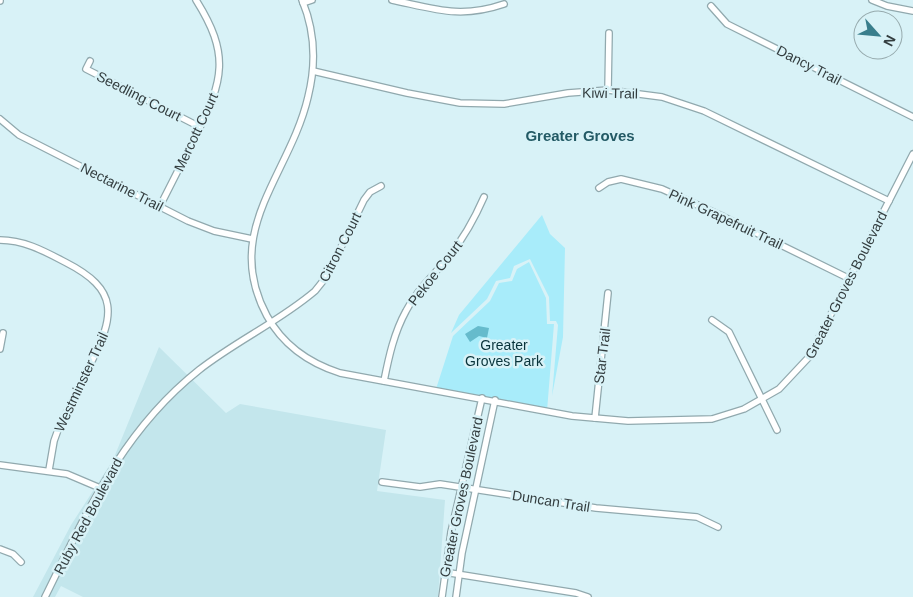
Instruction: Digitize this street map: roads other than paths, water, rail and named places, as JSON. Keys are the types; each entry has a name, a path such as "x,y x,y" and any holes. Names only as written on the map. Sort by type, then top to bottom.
{"street":[{"name":"Mercott Court","path":"160,206 214,97 220,61 213,30 196,0"},
{"path":"303,1 312,0"},
{"path":"392,0 466,13 486,10 504,4"},
{"path":"872,0 887,6 913,11"},
{"name":"Greater Groves Boulevard","path":"303,1 312,39 313,71 302,118 261,206 252,239 251,261 254,284 270,322 298,352 311,362 340,373 595,418 659,422 712,419 738,412 763,400 785,385 805,364 913,154"},
{"name":"Dancy Trail","path":"711,6 727,24 913,117"},
{"path":"608,90 609,33"},
{"name":"Seedling Court","path":"90,61 86,69 200,127"},
{"name":"Kiwi Trail","path":"313,71 441,100 482,104 529,101 568,93 608,90 662,97 704,111 889,202"},
{"name":"Nectarine Trail","path":"0,119 20,135 160,206 214,231 252,239"},
{"name":"Pink Grapefruit Trail","path":"599,188 608,182 621,179 662,189 724,216 850,279"},
{"name":"Citron Court","path":"270,322 310,296 320,286 327,276 364,200 370,192 381,186"},
{"name":"Pekoe Court","path":"384,381 392,343 406,311 422,287 458,245 476,216 484,197"},
{"name":"Westminster Trail","path":"0,240 28,244 84,272 99,286 108,307 107,327 103,340 59,427 54,441 49,470"},
{"name":"Star Trail","path":"595,418 608,293"},
{"path":"712,320 729,332 777,430"},
{"name":"Ruby Red Boulevard","path":"45,597 100,488 139,428 171,394 201,368 270,322"},
{"path":"0,349 3,334"},
{"name":"Greater Groves Boulevard","path":"442,597 444,572 482,398"},
{"name":"Greater Groves Boulevard","path":"456,597 458,574 495,400"},
{"path":"0,465 49,470 67,474 100,488"},
{"name":"Duncan Trail","path":"382,482 420,487 440,484 602,508 697,517 718,527"},
{"path":"0,549 13,554 21,562"},
{"path":"444,572 576,592 588,597"}],"district":[{"name":"Greater Groves","path":"580,136"}],"park label":[{"name":"Greater Groves Park","path":"504,354"}]}
